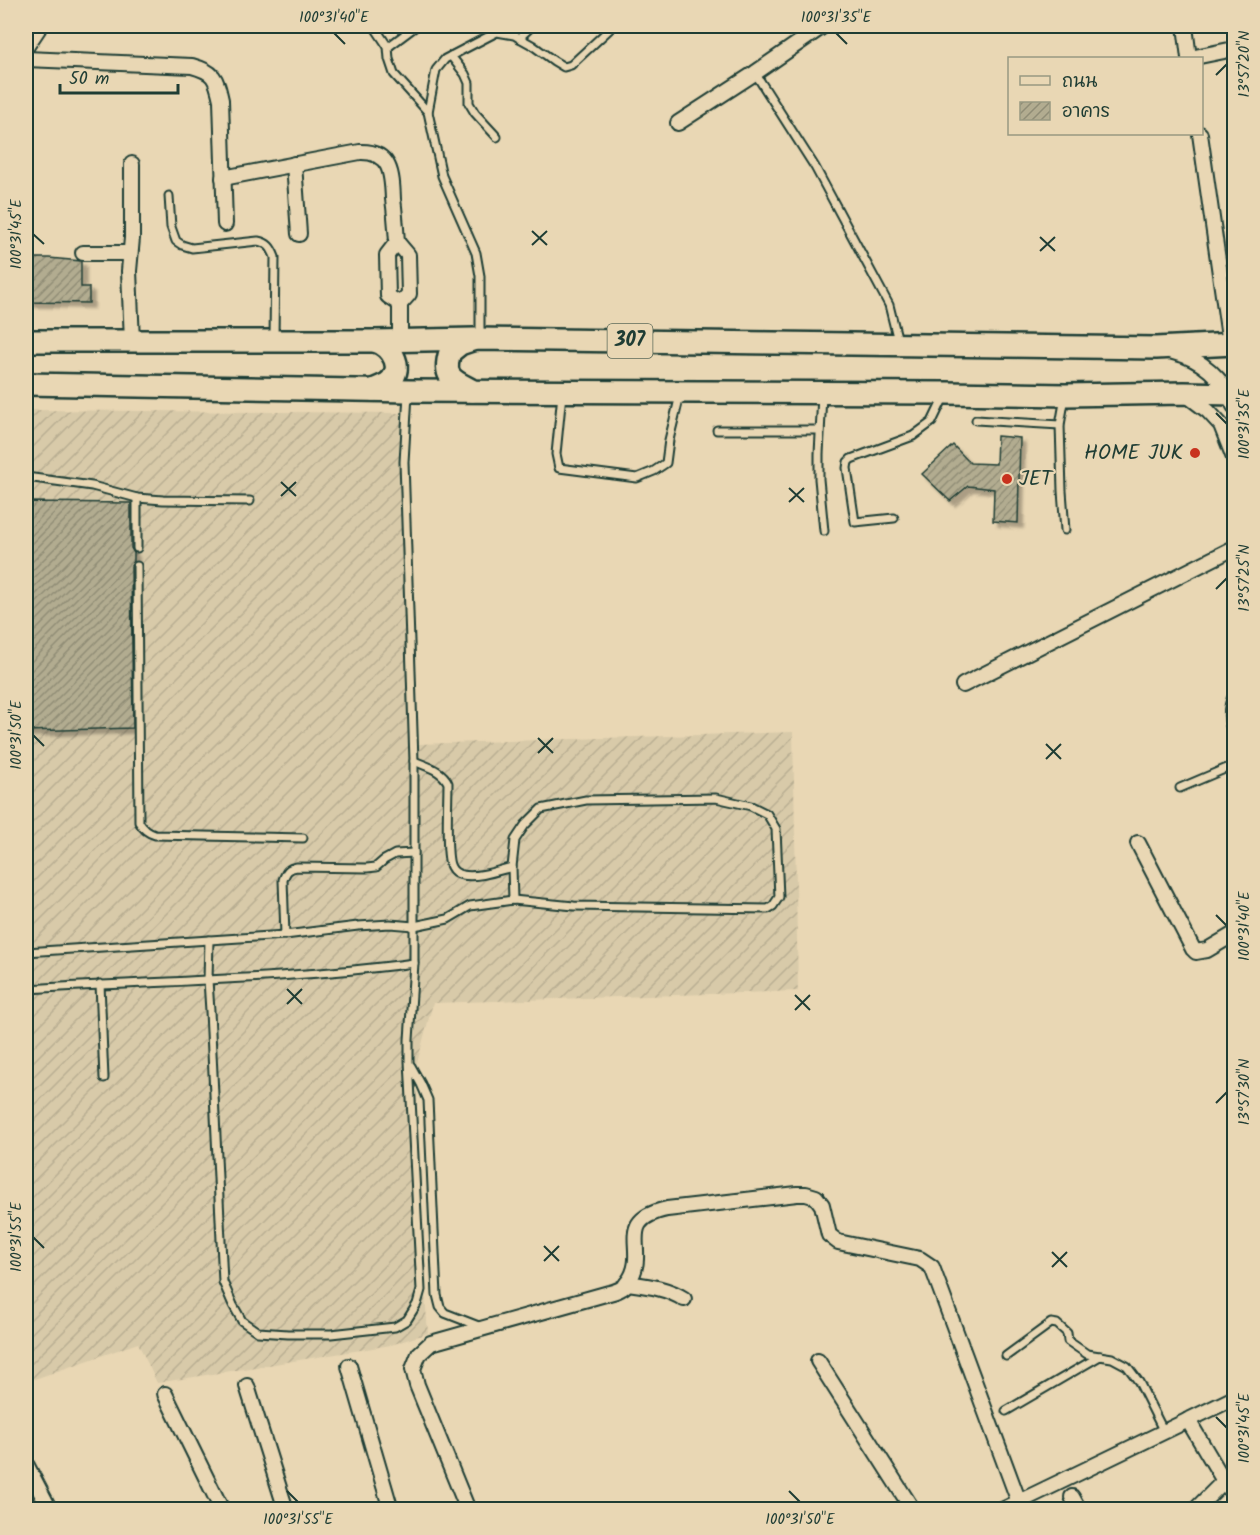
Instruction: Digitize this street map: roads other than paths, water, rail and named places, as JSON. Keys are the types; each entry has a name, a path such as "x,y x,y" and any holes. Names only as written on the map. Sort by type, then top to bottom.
{"main road":[{"name":"307","path":"26,341 477,340 1156,348 1232,344"},
{"path":"474,392 456,382 449,376 446,368 450,352 460,344 477,340"},
{"path":"373,390 386,385 396,372 394,356 384,344 375,341"},
{"path":"26,384 474,392 1065,395 1184,393 1233,398"}],"street":[{"path":"26,47 40,26"},
{"path":"678,123 823,26"},
{"path":"1185,26 1190,57"},
{"path":"1195,57 1234,49"},
{"path":"26,59 192,66 206,70 218,86 221,100 225,224"},
{"path":"1200,135 1232,344"},
{"path":"224,178 368,151 385,160 392,173 397,242 408,255 409,294 400,304 400,341"},
{"path":"132,164 130,253 132,341"},
{"path":"294,164 298,234"},
{"path":"397,242 387,255 388,296 400,304"},
{"path":"83,253 130,253"},
{"path":"1156,348 1183,354 1199,361 1219,379 1233,398"},
{"path":"1184,393 1208,411 1221,425 1234,458"},
{"path":"963,685 1234,548"},
{"path":"1138,843 1196,952 1207,950 1234,934"},
{"path":"468,1509 417,1385 413,1369 419,1353 431,1343 623,1288 634,1274 636,1230 642,1219 652,1212 797,1194 816,1197 822,1205 829,1235 838,1242 920,1259 932,1268 1019,1502"},
{"path":"627,1283 663,1288 684,1299"},
{"path":"818,1361 913,1509"},
{"path":"349,1366 391,1509"},
{"path":"247,1386 286,1509"},
{"path":"165,1394 222,1509"},
{"path":"1002,1509 1234,1398"},
{"path":"1188,1420 1231,1488 1195,1509"},
{"path":"26,1464 50,1509"},
{"path":"1072,1497 1080,1509"}],"lane":[{"path":"374,26 388,47 394,74 428,112"},
{"path":"388,47 416,26"},
{"path":"519,38 532,26"},
{"path":"477,340 480,276 476,253 442,176 428,112 436,70 445,59 497,32 514,35 564,67 571,65 613,26"},
{"path":"451,56 469,83 469,103 497,137"},
{"path":"754,73 815,167 889,305 898,344"},
{"path":"169,196 171,227 176,241 182,245 192,248 258,241 272,248 275,257 274,341"},
{"path":"209,940 207,980 223,1282 232,1305 242,1322 258,1332 332,1334 395,1327 407,1320 417,1304 421,1290 409,1061 414,963 414,761 405,462 409,391"},
{"path":"563,392 556,454 559,468 637,478 666,463 669,440 681,392"},
{"path":"822,393 819,479 824,531"},
{"path":"894,518 855,522 848,462 913,436 932,422 946,393"},
{"path":"1065,395 1060,425 1065,530"},
{"path":"976,420 1060,425"},
{"path":"717,430 820,430"},
{"path":"26,477 92,486 136,498 250,501"},
{"path":"136,498 137,548"},
{"path":"137,566 139,822 143,828 155,835 303,838"},
{"path":"1234,693 1228,704 1229,726 1234,740"},
{"path":"414,761 436,770 445,776 448,783 448,853 450,866 455,872 462,875 479,875 512,867"},
{"path":"1180,788 1234,765"},
{"path":"26,952 285,935 357,926 390,924 414,926 448,919 470,906 513,900 574,906 768,909 779,897 776,829 767,814 751,806 716,798 586,800 541,809 525,825 515,840 512,867 513,900"},
{"path":"285,935 283,880 291,868 376,867 394,854 414,854"},
{"path":"26,989 293,975 414,963"},
{"path":"100,984 104,1078"},
{"path":"409,1061 428,1100 437,1295 440,1307 445,1313 483,1328"},
{"path":"1006,1356 1050,1323 1057,1324 1067,1333 1068,1341 1087,1354 1112,1358 1127,1366 1139,1382 1164,1432"},
{"path":"1006,1411 1100,1356"}],"place":[{"name":"HOME JUK","path":"1195,453"},
{"name":"JET","path":"1007,479"}]}
